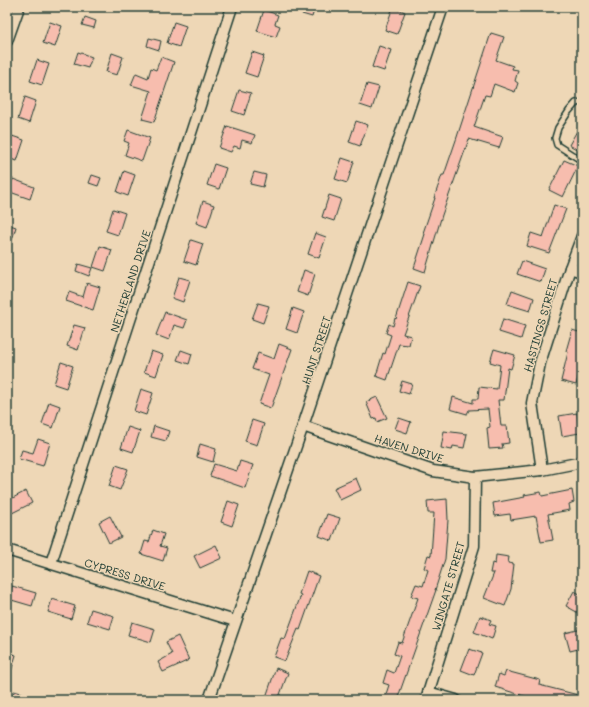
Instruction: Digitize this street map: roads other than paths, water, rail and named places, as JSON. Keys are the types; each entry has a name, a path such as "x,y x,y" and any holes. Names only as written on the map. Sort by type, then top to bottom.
{"street":[{"path":"7,41 19,7"},
{"name":"NETHERLAND DRIVE","path":"51,563 232,7"},
{"name":"HUNT STREET","path":"209,700 303,426 443,7"},
{"name":"HASTINGS STREET","path":"542,470 532,403 540,363 570,268 582,236"},
{"path":"570,268 582,272"},
{"name":"HAVEN DRIVE","path":"303,426 433,470 475,477 542,470 582,462"},
{"name":"WINGATE STREET","path":"427,696 474,546 475,477"},
{"name":"CYPRESS DRIVE","path":"7,550 235,621"},
{"path":"427,696 456,700"}],"lane":[{"path":"582,102 576,103 569,111 558,128 555,138 557,145 582,161"}]}
